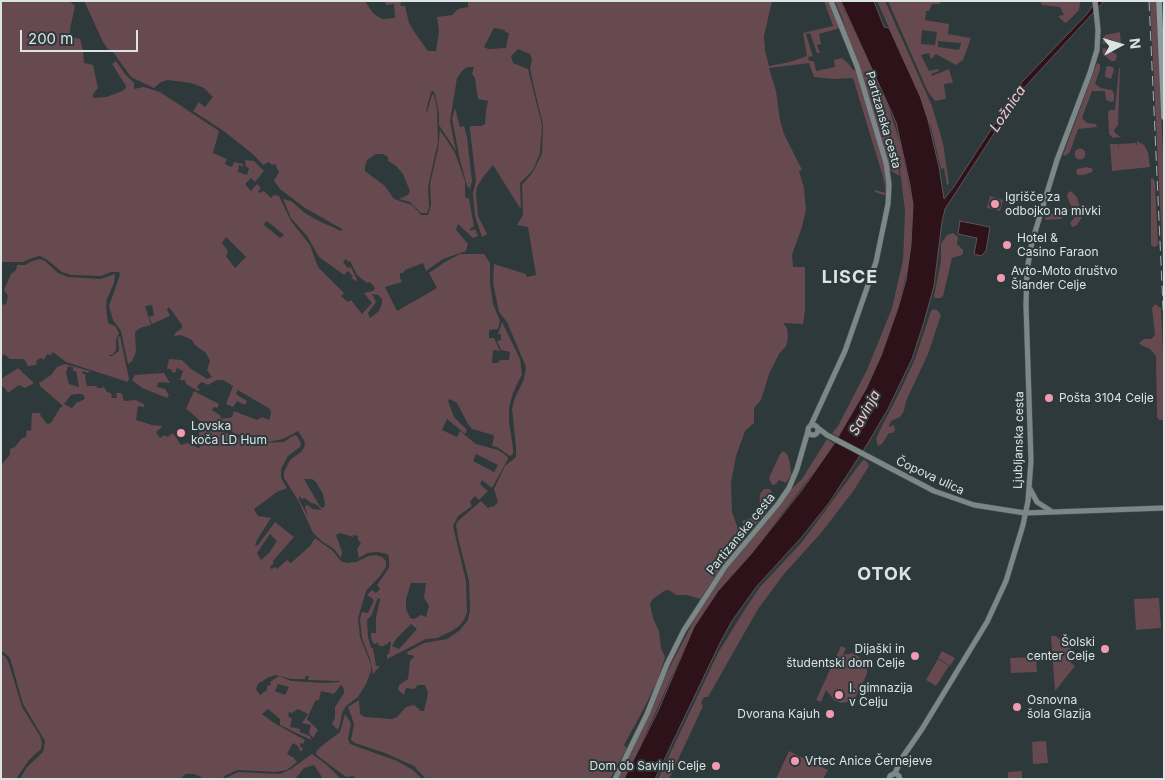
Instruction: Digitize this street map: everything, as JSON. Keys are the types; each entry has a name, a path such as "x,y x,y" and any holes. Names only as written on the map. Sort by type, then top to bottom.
{"main road":[{"path":"1159,1 1164,117"}],"street":[{"name":"Partizanska cesta","path":"615,779 647,714 667,664 696,609 725,567 778,504 789,488 805,443 814,429 815,416 845,351 876,262 888,204 889,184 886,164 857,66 831,1"},
{"name":"Ljubljanska cesta","path":"889,779 895,773 902,758 988,622 1014,559 1029,488 1031,435 1026,289 1029,256 1057,160 1094,59 1098,39 1098,19 1095,1"},
{"name":"Čopova ulica","path":"814,429 934,491 957,500 988,508 1025,513 1164,508"},
{"path":"1029,488 1036,502 1048,510 1056,512"},
{"path":"895,773 900,779"}],"shaded area":[{"path":"1,1 69,1 75,6 70,37 80,39 84,63 93,65 98,88 93,94 93,98 106,97 125,89 126,86 112,64 116,61 134,83 134,89 144,87 160,92 219,131 213,153 227,159 225,164 232,167 234,162 243,164 244,167 239,165 238,172 247,175 249,168 246,167 245,160 254,161 264,171 255,182 251,178 245,184 251,191 257,184 261,188 258,191 260,193 264,191 271,198 274,195 279,196 291,221 310,245 318,267 344,293 341,296 348,302 351,300 362,314 372,303 364,293 373,291 375,288 370,282 367,283 357,275 350,261 348,262 346,259 343,262 348,268 351,267 358,282 351,278 353,276 348,271 344,275 319,257 307,236 291,218 283,199 291,201 317,220 341,231 342,229 305,208 280,189 274,181 279,172 275,164 272,165 269,162 263,165 254,155 225,132 193,111 199,102 205,107 213,97 204,88 191,83 168,80 161,82 154,88 131,77 113,52 103,42 84,1 365,1 373,13 382,19 395,18 394,4 386,5 385,1 406,1 400,3 401,6 405,6 409,23 413,30 428,51 436,51 439,32 437,17 452,15 458,9 468,7 468,1 772,1 764,36 769,66 807,56 803,33 833,26 824,1 828,1 840,28 819,34 821,44 817,45 820,53 817,53 810,33 806,34 813,56 808,57 809,61 814,61 816,71 835,67 834,60 842,58 856,71 886,173 887,194 883,195 875,192 875,190 886,193 883,177 853,78 833,79 814,77 809,63 769,68 776,91 784,134 802,170 799,171 804,188 806,210 792,255 793,267 805,267 805,310 803,324 783,323 787,328 788,338 786,346 779,354 769,374 761,400 754,408 754,423 745,431 736,456 731,483 732,512 744,540 700,599 687,595 676,595 669,590 664,591 653,599 650,604 665,657 658,680 624,745 627,748 610,779 426,779 414,766 351,740 354,724 348,707 359,700 360,714 365,717 392,719 397,717 406,707 414,705 421,711 424,711 428,693 425,685 418,685 414,689 406,688 404,695 398,690 399,685 408,679 410,661 414,657 408,655 407,652 424,643 447,639 459,631 468,620 470,610 469,581 456,525 458,521 481,501 488,508 493,507 498,502 494,489 505,466 516,457 512,409 524,379 526,367 507,322 499,312 493,283 494,264 526,274 527,277 536,275 528,227 517,225 523,215 522,185 533,172 542,154 543,125 530,68 532,59 530,54 518,49 511,56 513,63 528,69 542,125 540,153 533,170 520,183 520,208 493,165 483,177 477,187 476,194 478,216 487,234 482,237 475,216 473,193 476,181 470,126 485,124 488,101 478,99 475,78 472,74 474,67 467,67 457,78 450,121 456,151 439,125 439,113 435,94 433,91 431,92 426,111 432,95 434,95 437,109 438,142 428,187 429,207 427,213 421,213 410,202 399,199 408,195 410,191 403,174 388,161 388,157 383,154 376,154 367,160 365,166 365,171 385,186 394,199 412,205 421,215 428,215 431,205 430,184 438,149 440,130 455,153 465,181 465,197 469,199 474,226 470,229 471,231 475,229 478,236 473,238 458,224 456,230 468,244 466,251 443,259 426,271 423,263 405,270 403,273 400,273 402,282 385,287 397,311 437,288 429,273 445,262 460,254 484,254 490,263 493,304 500,321 498,329 489,330 489,338 494,338 500,351 493,350 492,363 498,363 500,360 509,360 510,352 501,350 497,341 501,340 501,334 498,334 502,322 520,359 522,374 513,393 509,408 513,448 513,454 510,456 497,447 492,446 493,435 472,429 457,403 450,399 448,401 454,417 467,430 465,434 447,419 442,430 457,437 460,431 476,444 498,450 507,456 508,459 492,488 482,480 480,484 488,491 479,500 475,496 470,502 472,506 458,516 453,526 466,581 467,612 464,620 450,632 437,638 426,639 387,659 391,642 384,646 379,646 378,643 374,644 371,638 371,633 376,633 376,618 380,599 378,598 371,616 367,620 368,637 371,648 373,648 376,666 380,666 373,674 370,659 362,638 360,619 362,612 368,613 374,600 367,595 372,590 376,593 380,589 377,585 389,568 389,557 387,554 378,552 367,553 359,558 357,549 361,543 358,540 358,536 353,535 353,537 340,533 336,535 342,552 341,558 334,549 313,533 298,500 284,478 284,472 290,460 301,452 305,446 304,440 298,431 283,439 268,442 255,441 232,432 214,428 200,421 186,409 194,391 219,404 217,408 214,407 212,410 220,415 221,419 232,417 234,411 257,420 262,417 269,420 271,414 270,409 238,390 236,394 247,401 245,405 237,401 233,407 226,404 233,386 223,380 217,380 208,385 202,382 198,385 197,388 200,389 198,391 186,384 185,380 180,380 183,371 177,368 175,373 171,369 167,369 169,359 182,360 191,369 207,379 212,377 207,370 210,361 206,353 195,345 192,340 181,335 175,336 174,334 182,328 182,325 169,307 167,309 170,316 152,324 149,317 154,315 152,305 145,306 151,325 140,328 135,332 136,352 132,361 128,364 121,331 113,320 109,306 120,275 119,272 111,272 101,276 71,275 62,272 40,256 23,262 1,262","holes":["494,28 505,30 505,32 509,33 506,48 488,49 484,47","266,221 284,235 280,238 264,225","226,237 246,257 235,268 226,256 228,251 222,243","372,294 378,295 382,299 379,311 370,318 368,313 376,302","476,454 498,465 494,472 473,461","304,479 312,479 316,482 323,494 325,504 322,508 319,505","299,496 316,504 322,510 313,509 307,505 305,507 308,516 299,500","411,583 426,583 424,598 429,606 426,617 421,615 414,619 410,618 406,609 406,599","411,624 417,629 399,649 392,646"]},
{"path":"833,1 847,29 835,1 840,1 886,99 901,146 913,204 910,259 898,308 881,356 866,389 838,437 832,433 838,426 867,370 892,308 903,260 905,211 900,170 888,124 859,56 886,120 900,176 889,170"},
{"path":"877,1 885,1 932,106 943,143 949,184 947,185 944,168 941,169 930,123 928,123 916,88"},
{"path":"888,1 940,1 940,4 932,4 929,11 926,11 925,20 949,24 948,34 971,38 963,60 956,65 936,54 931,59 929,53 921,55 929,71 938,69 939,71 931,74 932,76 949,69 953,83 944,84 946,99 935,101 928,92","holes":["922,30 937,32 935,45 921,44","938,41 961,43 959,50 938,47"]},
{"path":"1040,1 1080,1 1080,4 1079,10 1065,23 1058,16 1064,15 1060,7 1042,5"},
{"path":"1150,1 1156,1 1164,175 1164,286"},
{"path":"1120,32 1121,44 1110,39 1105,44 1102,43 1105,35"},
{"path":"1104,48 1116,54 1115,61 1111,61 1103,54 1102,49"},
{"path":"1097,63 1100,64 1100,69 1095,84 1101,88 1112,90 1114,101 1106,100 1105,91 1092,91 1082,118 1087,123 1096,124 1097,127 1078,129 1070,152 1065,156 1063,155"},
{"path":"1106,67 1113,67 1114,70 1111,79 1105,77"},
{"path":"1119,68 1118,125 1114,130 1121,137 1113,138 1109,134 1108,113 1109,110 1115,110"},
{"path":"455,108 460,127 464,126 467,137 472,181 470,189 467,186 460,160 452,119"},
{"path":"1137,141 1144,145 1148,152 1150,167 1112,171 1110,144 1118,144 1119,149 1119,144 1136,143 1137,147"},
{"path":"1080,148 1086,154 1080,160 1074,154"},
{"path":"1087,167 1093,169 1092,172 1084,175 1076,173 1077,169"},
{"path":"1151,178 1154,179 1155,183 1158,245 1154,247 1151,245"},
{"path":"1071,191 1077,197 1082,215 1076,226 1072,227 1070,223 1075,217 1067,196"},
{"name":"Igrišče za odbojko na mivki","path":"990,196 1003,200 1000,211 987,208"},
{"path":"1061,213 1062,219 1045,220 1046,214"},
{"path":"953,233 958,237 957,244 963,250 963,253 952,258 943,296 935,298 941,262 941,244 947,235"},
{"path":"40,259 58,273 68,277 101,279 115,274 106,306 108,323 115,326 119,333 116,340 116,350 108,356 112,356 119,351 118,338 120,336 128,382 66,362 53,352 51,355 47,354 44,360 41,358 37,360 36,365 28,366 24,359 10,359 4,354 1,357 1,305 6,304 8,296 4,290 17,265 25,265"},
{"path":"1155,304 1161,308 1164,375 1163,420 1159,420 1157,417 1156,356 1150,349 1139,343 1144,339 1151,339 1155,335 1152,308"},
{"path":"934,309 941,315 928,354 906,401 904,411 900,417 891,421 889,425 890,427 894,425 895,430 893,433 889,433 882,444 878,446 876,439 915,359 931,311"},
{"path":"65,364 90,371 88,373 83,371 82,373 86,375 87,386 103,388 103,386 107,392 111,393 112,398 117,398 116,393 120,393 124,401 135,400 144,404 144,407 138,406 136,420 163,426 156,432 160,438 165,435 167,437 173,433 181,445 187,443 199,448 201,444 198,443 200,423 212,430 255,443 284,442 294,435 297,436 301,443 300,447 288,456 281,469 281,478 287,488 277,492 254,509 258,516 271,518 255,546 258,545 275,522 294,537 273,561 271,569 275,567 277,569 287,560 291,563 310,546 315,538 333,551 341,561 347,563 376,555 386,561 386,567 380,576 366,591 358,618 360,637 371,665 371,671 358,697 346,706 342,713 338,730 332,724 335,718 335,707 344,693 341,685 334,694 321,691 319,700 315,701 307,719 318,730 313,738 309,733 311,725 302,723 308,714 298,709 292,713 289,712 288,716 292,719 290,727 300,729 300,732 310,736 311,740 280,725 280,719 268,709 262,714 274,723 305,740 303,744 300,743 303,749 301,752 298,746 293,743 287,754 297,762 287,770 275,772 238,770 226,775 222,779 205,779 194,774 186,774 180,779 20,779 27,767 43,752 45,741 23,704 10,658 1,650 1,465 10,455 10,449 15,447 22,438 26,437 27,430 31,431 32,413 41,413 40,416 47,424 51,423 63,406 39,383 51,375 57,367","holes":["68,366 73,367 73,371 76,371 79,387 69,384 66,373","83,394 85,399 76,403 72,408 64,404 71,395","270,534 277,541 269,553 261,560 257,553","276,675 291,679 305,679 306,676 309,676 308,680 340,682 291,681 279,676 270,682 271,685 267,686 267,690 260,695 256,689 258,684","278,684 289,687 285,695 275,691"]},
{"path":"18,368 34,383 25,388 19,385 8,393 1,386 1,379"},
{"path":"164,373 170,383 160,382 157,387 165,389 169,395 167,398 142,388 132,380 135,375"},
{"path":"827,439 834,444 823,460 752,553 718,591 694,627 624,779 617,779 651,711 665,676 703,603 727,568 790,490 802,479"},
{"path":"783,451 787,454 790,463 791,475 786,483 779,480 776,484 772,485 769,478"},
{"path":"864,460 869,466 854,490 821,533 784,574 758,609 708,697 704,697 701,703 703,706 669,779 658,779 718,653 747,606 760,587 802,542"},
{"path":"764,489 770,489 776,500 752,529 744,530 742,521 753,517 759,511 760,494"},
{"path":"1159,598 1161,628 1136,630 1134,599"},
{"path":"1051,636 1056,636 1074,652 1071,656 1071,663 1075,666 1055,691"},
{"path":"841,646 846,648 843,655 853,653 864,660 867,664 867,674 855,698 849,702 841,703 834,700 826,690 821,702 816,700"},
{"path":"942,651 955,658 950,666 938,658"},
{"path":"1,654 6,657 22,707 40,736 42,743 41,749 29,760 16,779 1,779"},
{"path":"1036,657 1037,672 1011,673 1010,658"},
{"path":"938,659 949,666 936,686 926,680"},
{"path":"345,714 351,723 348,739 350,744 397,761 413,770 422,779 356,779 353,776 346,777 318,756 316,754 317,750 340,732"},
{"path":"1046,741 1048,763 1033,764 1032,742"},
{"path":"789,751 828,770 823,779 776,779"},
{"path":"312,754 341,779 323,779 314,765 304,768 295,779 224,779 238,772 280,774 291,769"},
{"path":"1022,771 1022,779 1008,779 1008,772"}],"water":[{"path":"841,1 874,1 884,27 889,28 920,96 928,120 944,199 1022,82 1087,14 1096,1 1104,1 1023,89 945,209 934,286 912,359 888,409 868,443 829,503 801,538 757,586 732,621 655,779 624,779 658,711 694,627 718,591 752,553 802,490 834,444 866,389 881,356 906,280 911,245 913,205 896,122"},
{"path":"960,221 990,227 986,251 981,256 974,254 977,238 958,234"}],"railway":[{"path":"1149,1 1164,329"}],"place":[{"name":"Igrišče za odbojko na mivki","path":"995,204"},
{"name":"Hotel & Casino Faraon","path":"1007,245"},
{"name":"Avto-Moto društvo Šlander Celje","path":"1001,278"},
{"name":"Pošta 3104 Celje","path":"1049,398"},
{"name":"Lovska koča LD Hum","path":"181,433"},
{"name":"Šolski center Celje","path":"1105,649"},
{"name":"Dijaški in študentski dom Celje","path":"915,656"},
{"name":"I. gimnazija v Celju","path":"839,695"},
{"name":"Osnovna šola Glazija","path":"1017,707"},
{"name":"Dvorana Kajuh","path":"830,714"},
{"name":"Vrtec Anice Černejeve","path":"795,761"},
{"name":"Dom ob Savinji Celje","path":"716,766"}],"district":[{"name":"LISCE","path":"850,278"},
{"name":"OTOK","path":"885,575"}],"water label":[{"name":"Ložnica","path":"1008,109"},
{"name":"Savinja","path":"865,413"}]}
